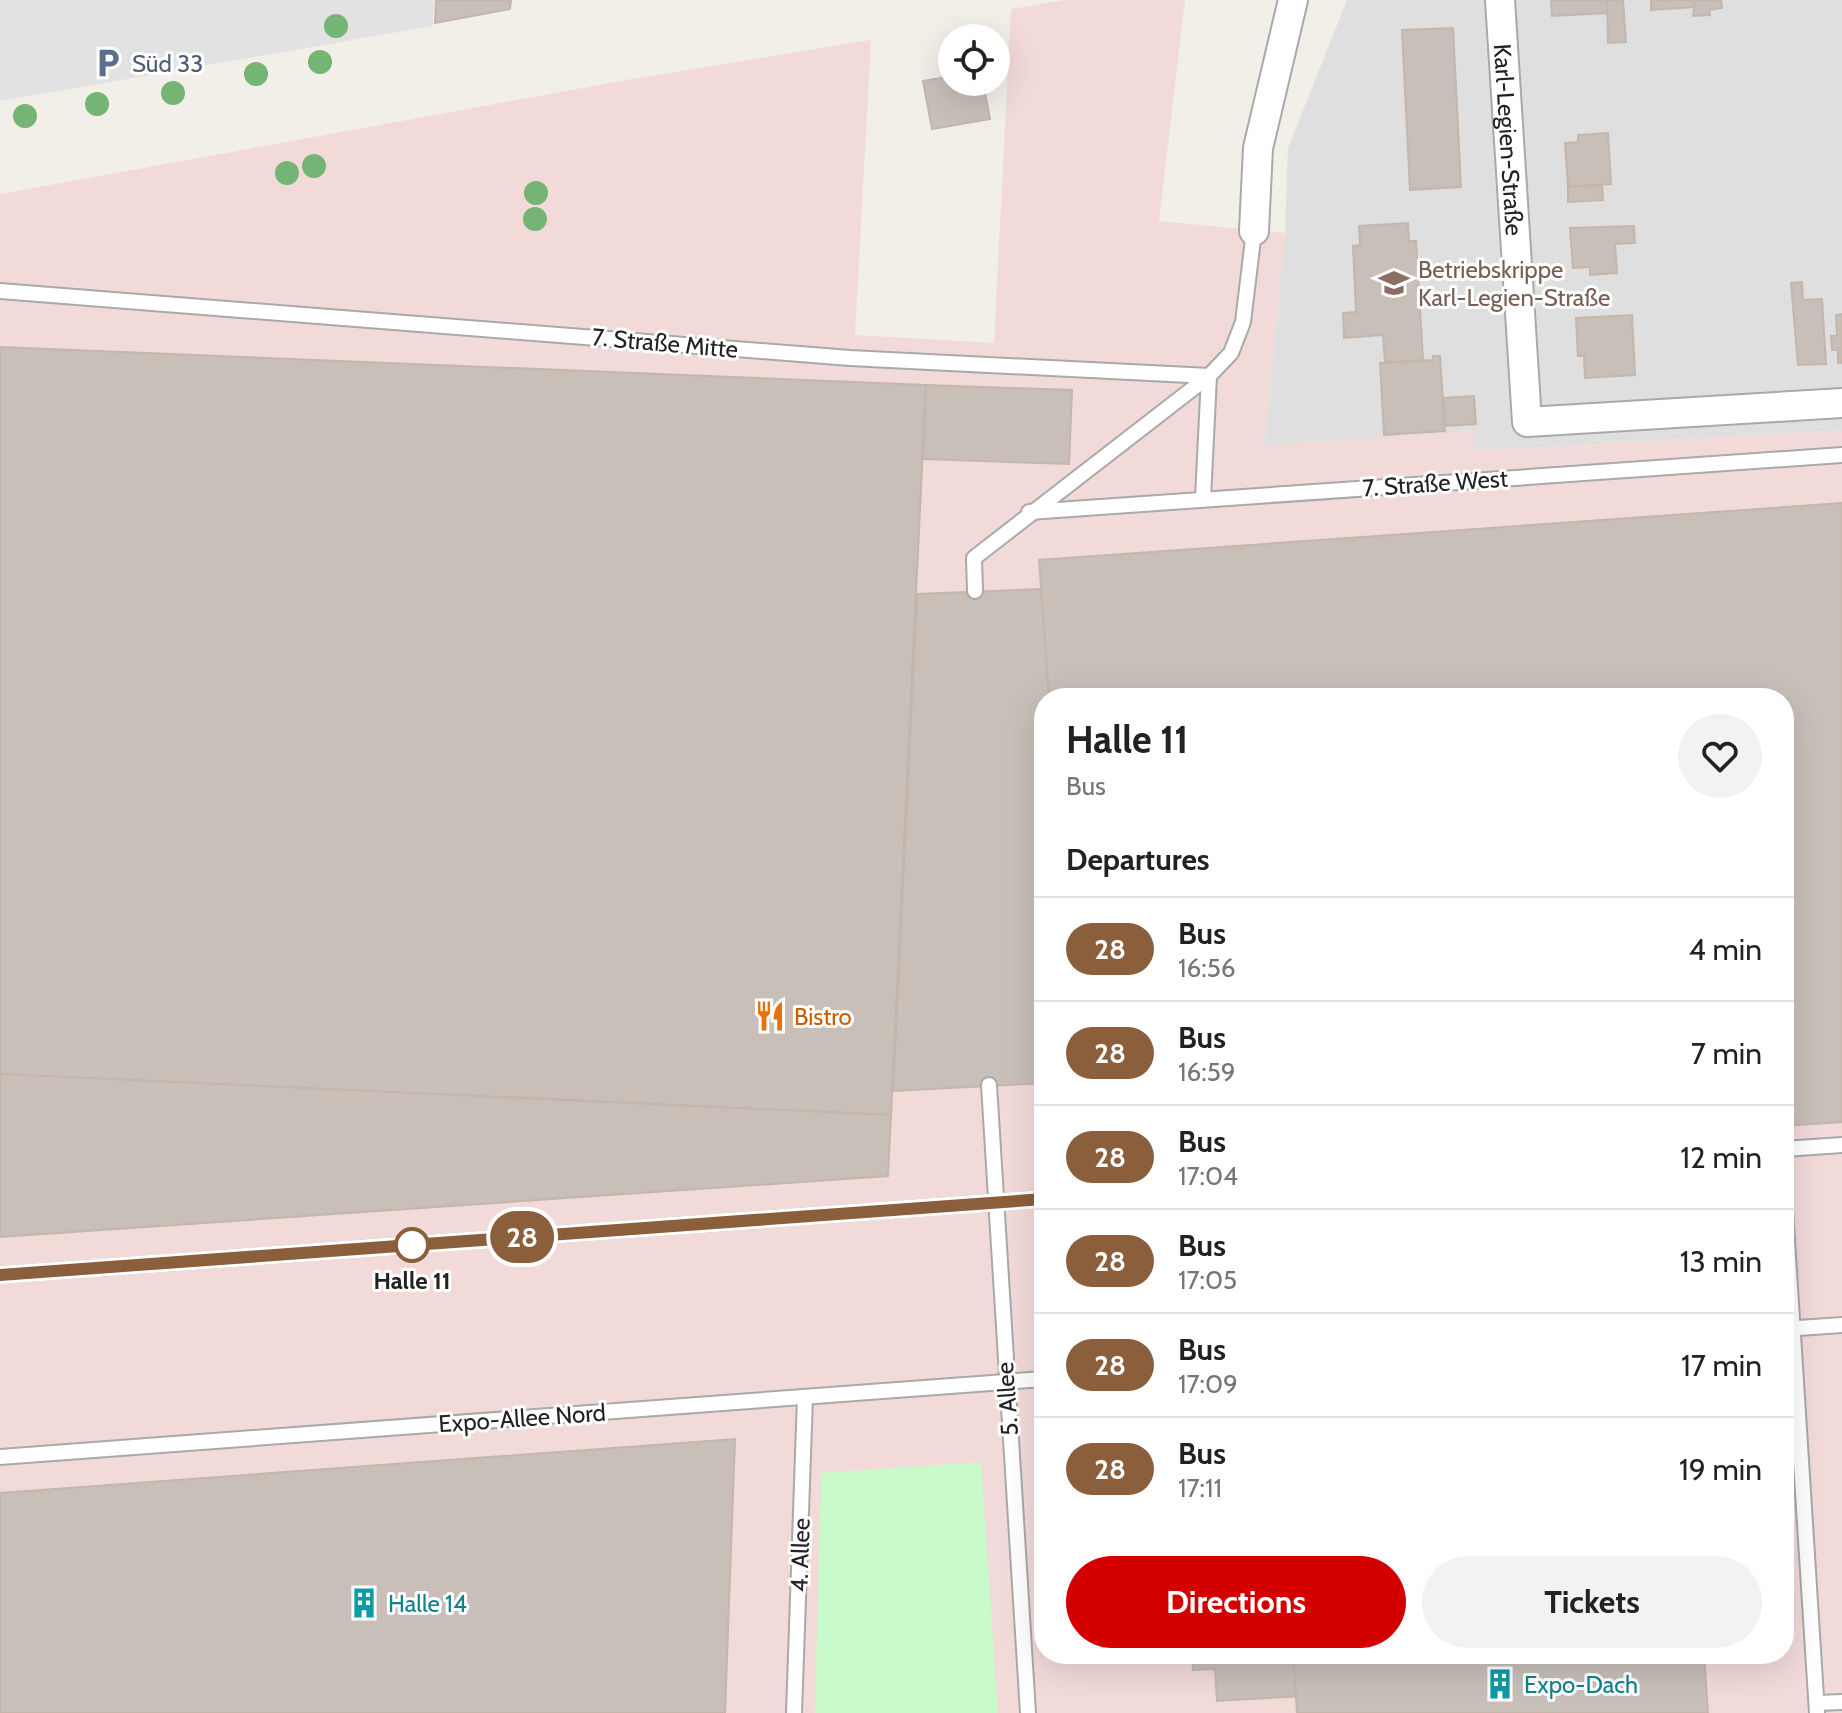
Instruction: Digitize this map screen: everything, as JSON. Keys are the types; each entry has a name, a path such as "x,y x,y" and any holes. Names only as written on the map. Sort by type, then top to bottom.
{"street":[{"path":"1254,231 1258,148 1293,0"},
{"name":"Karl-Legien-Straße","path":"1500,0 1527,422 1842,403"}],"lane":[{"path":"975,591 974,558 1029,512 1209,376 1231,353 1243,322 1254,231"},
{"name":"7. Straße Mitte","path":"0,291 850,358 1209,376"},
{"path":"1203,498 1209,376"},
{"name":"7. Straße West","path":"1029,512 1842,455"},
{"name":"5. Allee","path":"989,1085 1005,1382 1028,1713"},
{"path":"1794,1148 1842,1145"},
{"path":"0,1275 1034,1200"},
{"path":"1794,1328 1842,1325"},
{"name":"Expo-Allee Nord","path":"0,1457 1034,1380"},
{"path":"1794,1396 1817,1708 1842,1702"},
{"name":"4. Allee","path":"794,1713 805,1397"}],"shaded area":[{"name":"Süd 33","path":"0,0 434,0 433,26 0,101"},
{"path":"1064,0 1185,0 1159,221 1285,233 1264,446 1473,431 1475,451 1842,430 1842,1713 0,1713 0,194 637,78 871,40 855,335 994,343 1007,96 1010,96 1011,9"},
{"path":"1347,0 1842,0 1842,430 1474,451 1473,431 1264,447 1285,233 1288,148"}],"green space":[{"path":"981,1462 998,1713 815,1713 821,1473"}],"building":[{"path":"436,0 511,0 510,9 435,23"},
{"path":"1551,0 1607,0 1608,13 1552,16"},
{"path":"1607,0 1623,0 1626,42 1608,43"},
{"path":"1651,0 1695,0 1695,7 1651,10"},
{"path":"1695,0 1721,0 1722,8 1709,10 1710,15 1693,16"},
{"path":"1453,28 1461,187 1410,190 1402,30"},
{"path":"938,78 938,96 986,96 990,119 932,129 923,81"},
{"path":"1608,133 1611,184 1568,187 1565,143 1578,142 1578,135"},
{"path":"1602,185 1603,200 1568,202 1568,187"},
{"path":"1408,223 1409,241 1416,241 1423,360 1385,363 1383,335 1344,338 1343,313 1356,312 1353,246 1360,245 1359,226"},
{"path":"1634,226 1635,243 1615,244 1617,273 1590,275 1590,267 1573,268 1570,228"},
{"path":"1802,282 1803,300 1822,299 1826,364 1798,365 1791,283"},
{"path":"1842,314 1842,363 1838,363 1838,350 1832,350 1831,336 1837,336 1836,315"},
{"path":"1632,315 1635,375 1585,378 1584,356 1578,356 1576,318"},
{"path":"0,347 926,385 891,1115 0,1074"},
{"path":"1433,356 1440,356 1445,431 1384,435 1380,363 1433,360"},
{"path":"926,385 1072,390 1069,464 923,459"},
{"path":"1474,396 1476,424 1445,426 1443,398"},
{"path":"1842,503 1842,1122 1794,1125 1794,688 1048,688 1039,560"},
{"path":"1041,589 1048,688 1034,688 1034,1084 893,1091 917,594"},
{"path":"0,1074 891,1115 888,1176 0,1237"},
{"name":"Halle 14","path":"735,1439 725,1713 0,1713 0,1493"},
{"path":"1193,1664 1424,1664 1425,1689 1217,1701 1215,1669 1193,1670"},
{"name":"Expo-Dach","path":"1294,1664 1705,1664 1708,1713 1297,1713"}],"bus line":[{"name":"28","path":"0,1275 1034,1200"}],"place":[{"name":"Süd 33","path":"108,63"},
{"name":"Betriebskrippe Karl-Legien-Straße","path":"1394,283"},
{"name":"Bistro","path":"770,1016"},
{"name":"Halle 11","path":"412,1245"},
{"name":"Halle 14","path":"364,1603"},
{"name":"Expo-Dach","path":"1500,1684"}]}
